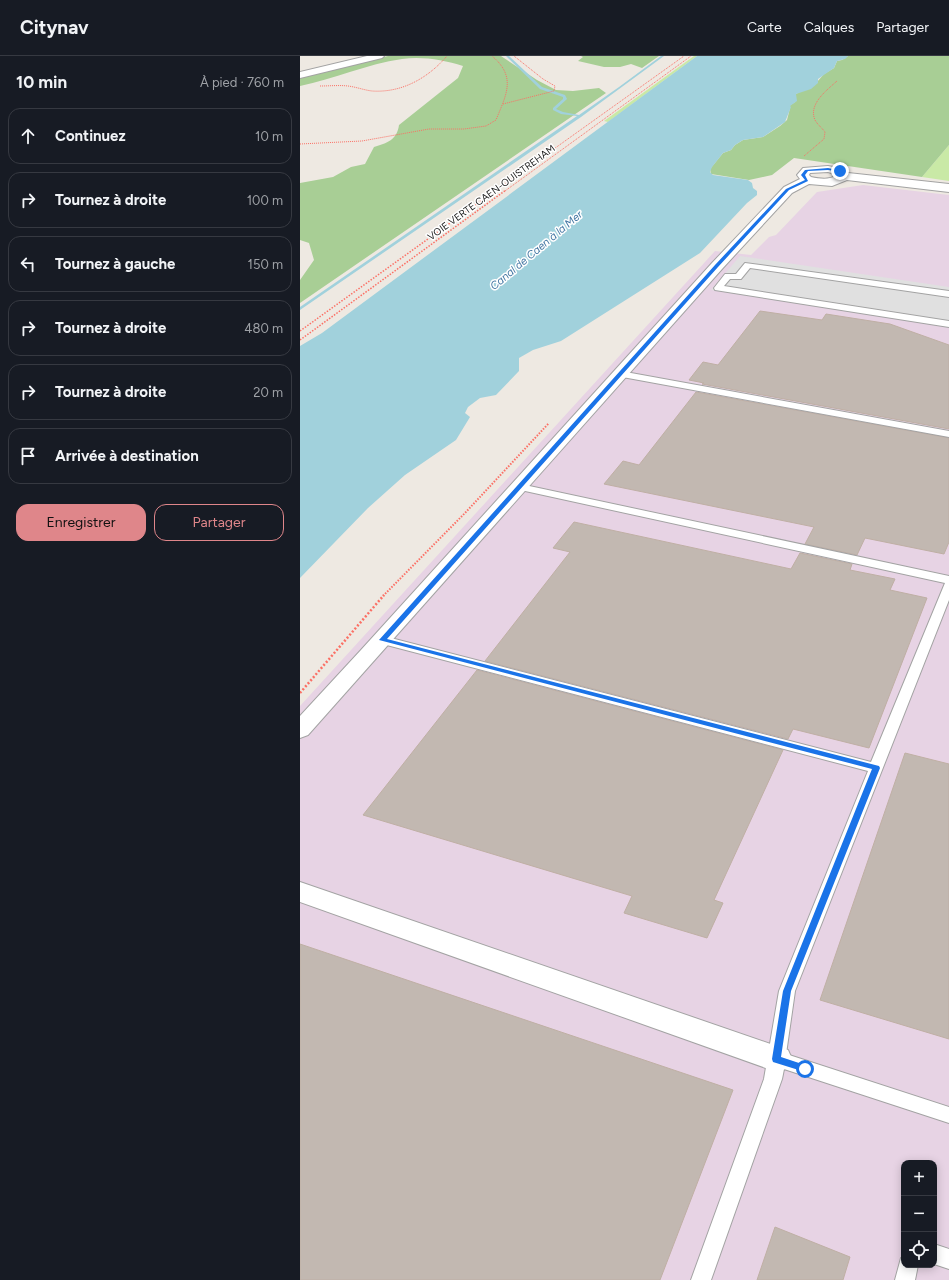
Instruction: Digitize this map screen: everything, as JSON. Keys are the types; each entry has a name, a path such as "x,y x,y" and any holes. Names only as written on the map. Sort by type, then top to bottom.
{"street":[{"path":"300,75 379,56"},
{"path":"300,67 312,62"},
{"path":"300,730 383,640 716,266 788,190 807,180 803,175 806,170 828,169 840,171 845,176 949,188"},
{"path":"300,892 776,1059"}],"lane":[{"path":"949,294 748,265 738,277 728,276 718,288 949,324"},
{"path":"716,266 744,270"},
{"path":"620,374 949,434"},
{"path":"520,487 949,580"},
{"path":"701,1280 773,1079 787,991 949,584"},
{"path":"383,640 876,768"},
{"path":"776,1059 949,1115"},
{"path":"937,1255 949,1259"},
{"path":"905,1280 907,1268"}],"path":[{"path":"314,87 333,85 376,91 402,87 416,82 430,73 438,67 447,56"},
{"path":"300,144 362,141 429,129 464,129 486,126 496,120 507,92 508,78 503,66 492,56"},
{"path":"502,104 554,91 555,86 543,79 514,56"},
{"path":"300,331 684,56"},
{"name":"VOIE VERTE CAEN-OUISTREHAM","path":"300,340 691,56"},
{"path":"801,159 824,139 825,132 814,119 814,108 819,100 837,81"},
{"path":"300,693 389,589 465,513 551,421"}],"shaded area":[{"path":"863,185 949,195 949,1280 300,1280 300,706 715,251 751,255 769,237 776,235 817,192"},
{"path":"740,256 949,287 949,327 711,290"}],"green space":[{"path":"388,56 501,56 537,80 556,90 573,91 599,88 606,93 300,303 300,280 314,260 309,243 300,240 300,183 333,177 351,167 365,164 374,147 391,140 396,134 399,125 458,78 463,66 433,59 410,58 376,64 300,86 300,77"},
{"path":"581,56 659,56 642,68 631,64 620,67 604,67 578,61 583,57"},
{"path":"694,56 697,56 608,122 604,121"},
{"path":"848,56 949,56 949,145 922,177 794,158 772,175 749,180 711,174 710,169 723,153 731,150 735,145 743,140 763,137 787,120 790,108 789,106 795,102 796,94 817,82 824,74 834,68 837,61"},
{"path":"949,145 949,181 922,177"}],"water":[{"name":"Canal de Caen à la Mer","path":"697,56 848,56 845,59 837,61 834,68 818,79 818,83 811,89 796,94 797,101 790,106 791,107 785,122 763,137 743,140 735,145 731,150 723,153 712,167 710,172 713,175 748,180 757,191 757,195 747,203 700,253 561,341 533,350 519,358 519,371 496,395 480,398 468,407 465,413 470,417 456,440 405,475 368,508 300,578 300,346 322,333"}],"building":[{"path":"760,311 822,320 826,314 890,324 949,345 949,429 702,384 704,383 689,380 703,362 718,365"},
{"path":"696,392 949,438 949,542 944,554 865,538 857,555 805,544 814,527 604,484 623,461 639,465"},
{"path":"574,522 791,569 800,553 852,564 850,570 895,579 890,590 927,598 869,748 793,729 788,739 485,661 570,552 553,548"},
{"path":"477,670 783,750 714,900 723,903 707,938 624,913 632,896 363,815"},
{"path":"905,753 949,764 949,1039 820,1000"},
{"path":"300,944 733,1090 660,1280 300,1280"},
{"path":"775,1227 850,1257 843,1280 757,1280"}],"waterway":[{"path":"507,56 541,88 564,96 565,99 554,109 562,113 580,116"},
{"path":"580,116 663,56"},
{"path":"300,309 580,116"}],"route":[{"path":"805,1069 776,1059 787,991 876,768 383,640 716,266 788,190 807,180 803,175 806,170 828,169 840,171"}]}
